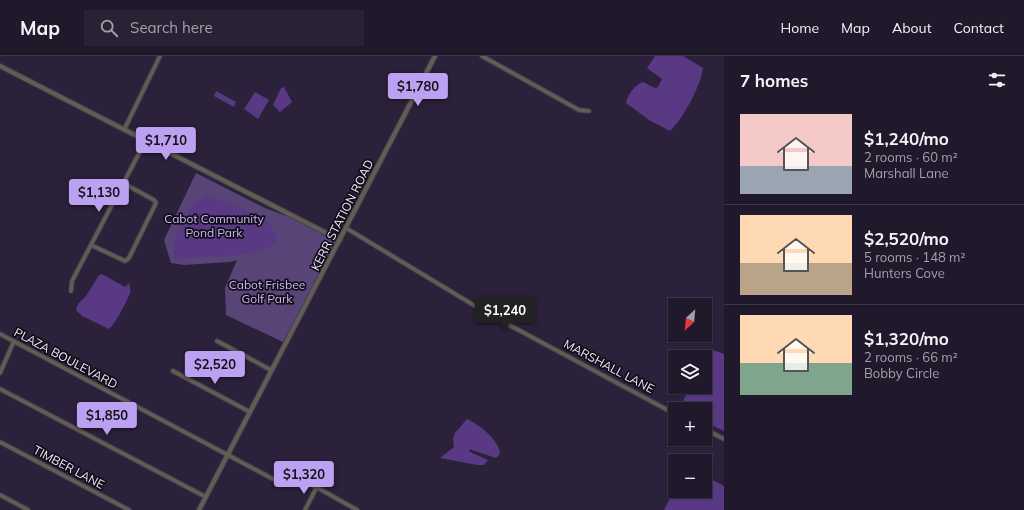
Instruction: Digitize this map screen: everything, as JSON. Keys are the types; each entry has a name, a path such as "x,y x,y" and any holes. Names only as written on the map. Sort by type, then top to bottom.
{"street":[{"name":"KERR STATION ROAD","path":"199,510 435,56"},
{"path":"482,56 579,110 589,111"},
{"path":"124,130 159,57"},
{"path":"0,66 145,142 340,240"},
{"path":"71,290 72,281 145,142"},
{"path":"91,245 120,260 125,261 129,258 156,203 154,200 124,183"},
{"name":"MARSHALL LANE","path":"346,228 485,312 668,410"},
{"name":"PLAZA BOULEVARD","path":"0,334 278,481 297,478 357,510"},
{"path":"217,341 271,370"},
{"path":"0,373 14,342"},
{"path":"172,371 250,412"},
{"path":"0,389 206,497"},
{"path":"712,433 724,439"},
{"name":"TIMBER LANE","path":"0,442 129,510"},
{"path":"305,510 324,473"},
{"path":"0,495 28,510"}],"green space":[{"path":"196,173 265,208 308,224 340,240 283,342 226,315 225,288 237,260 230,262 184,265 171,263 164,240"}],"shaded area":[{"path":"655,56 683,56 703,68 695,93 680,119 670,131 649,120 626,103 632,91 640,83 643,82 655,88 658,87 662,79 647,68"},
{"path":"284,87 292,102 280,112 273,105 281,88"},
{"path":"216,91 236,102 234,107 214,96"},
{"path":"255,92 269,100 258,119 244,109"},
{"path":"207,196 245,210 269,223 277,236 275,244 266,249 246,254 195,257 176,260 174,248 178,232 193,205"},
{"path":"102,274 125,287 129,283 130,288 130,293 124,306 115,322 109,329 82,316 76,310 78,304 86,296 99,275"},
{"path":"713,350 724,354 724,431 712,425 712,402 684,402 687,394 712,394"},
{"path":"467,419 488,434 497,444 499,449 500,454 496,458 469,449 470,452 488,460 484,465 440,458 454,447 453,439 455,433"},
{"path":"712,480 724,486 724,510 664,510 670,498 712,498"}],"park label":[{"name":"Cabot Community Pond Park","path":"214,225"},
{"name":"Cabot Frisbee Golf Park","path":"267,291"}]}
